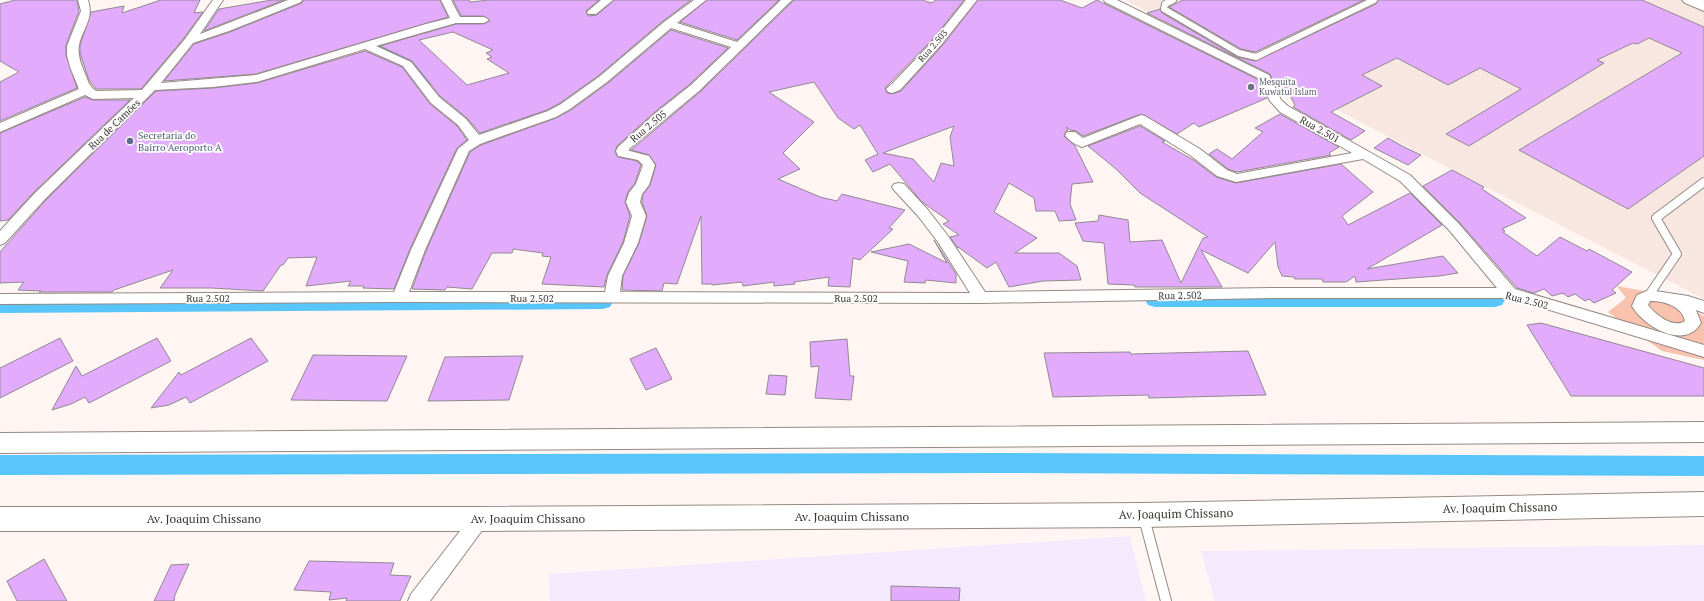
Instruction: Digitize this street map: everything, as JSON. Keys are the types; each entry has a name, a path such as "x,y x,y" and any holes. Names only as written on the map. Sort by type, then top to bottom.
{"main road":[{"path":"1690,0 1704,6"},
{"path":"0,443 1704,432"},
{"name":"Av. Joaquim Chissano","path":"0,519 480,519 1144,515 1704,504"}],"street":[{"path":"83,0 86,11 73,46 73,55 76,67 86,90 93,95 148,91 257,78 456,20 484,20"},
{"name":"Rua de Camões","path":"0,240 40,196 148,91 189,41 218,0"},
{"path":"189,41 225,29 297,0"},
{"path":"446,0 456,20"},
{"path":"592,12 608,0"},
{"path":"399,297 418,250 464,150 476,141 552,114 564,108 590,90 668,24 701,0"},
{"name":"Rua 2.505","path":"611,298 615,276 631,243 639,216 633,202 649,165 646,159 628,156 623,153 622,151 624,147 695,88 787,0"},
{"name":"Rua 2.503","path":"892,89 896,87 937,43 972,0"},
{"name":"Rua 2.501","path":"1109,0 1265,77 1276,101 1284,109 1405,178 1454,227 1510,293"},
{"path":"668,24 740,46"},
{"path":"368,46 408,64 435,100 462,122 476,141"},
{"path":"0,128 86,90"},
{"path":"1071,135 1082,143 1141,119 1195,152 1222,173 1236,178 1365,155"},
{"path":"899,187 923,213 943,239 981,298"},
{"name":"Rua 2.502","path":"0,300 399,297 981,298 1276,293 1510,293 1704,351"},
{"path":"1689,346 1667,327 1649,318 1640,306 1640,301 1649,295 1657,295 1688,302 1704,308"},
{"path":"1667,327 1684,329 1693,323 1693,318 1690,312 1675,300"},
{"path":"1622,327 1644,312"},
{"path":"418,601 480,519"}],"lane":[{"path":"1173,0 1165,4 1164,8 1239,53 1256,57 1374,0"},
{"path":"1649,295 1677,254 1656,218 1704,182"},
{"path":"1144,515 1166,601"}],"shaded area":[{"path":"1125,0 1704,0 1704,299 1478,183"},
{"path":"1617,286 1666,295 1704,316 1704,360 1662,351 1608,312 1626,298"},
{"path":"1130,536 1146,601 550,601 549,574"},
{"path":"1704,545 1704,601 1215,601 1201,551"}],"building":[{"path":"15,0 77,0 79,11 66,45 66,55 77,88 0,121 0,82 19,72 0,61 0,4"},
{"path":"161,0 200,0 194,13 203,12 184,38 141,89 96,89 89,80 80,53 80,45 91,12 124,6 122,13"},
{"path":"272,0 284,0 204,31 219,9"},
{"path":"303,0 440,0 448,17 256,74 164,81 194,44 230,32 302,3"},
{"path":"453,0 469,0 470,2 489,0 599,0 586,11 588,16 597,15 614,0 691,0 663,21 598,76 560,103 547,110 480,133 467,118 440,96 412,61 380,46 456,24 484,24 490,21 484,16 461,16","holes":["453,32 493,50 486,53 492,57 487,59 509,73 467,85 419,40"]},
{"path":"707,0 779,0 737,40 680,22"},
{"path":"794,0 922,0 932,3 935,0 964,0 932,40 885,88 887,93 892,94 901,91 942,46 978,0 1060,0 1082,8 1097,0 1259,80 1267,98 1199,127 1194,123 1177,134 1141,114 1083,136 1066,127 1068,130 1064,136 1075,146 1093,182 1072,184 1070,204 1076,220 1059,221 1055,211 1036,211 1034,198 1009,183 994,212 1037,238 1015,253 1059,253 1077,266 1081,280 1043,281 1009,287 996,262 987,268 958,248 950,237 959,235 943,224 949,221 922,202 890,164 873,172 865,160 878,154 860,125 854,129 838,118 814,82 769,92 814,122 783,153 800,169 778,179 820,197 837,201 842,194 905,210 889,228 893,229 860,260 853,258 850,287 828,286 829,277 794,282 795,284 774,286 774,282 743,286 742,282 712,285 702,284 701,216 677,284 664,283 662,291 622,290 623,276 639,243 647,216 642,202 643,195 650,185 656,165 649,155 631,150 700,92","holes":["954,126 950,137 954,166 941,163 934,182 913,159 883,153"]},
{"path":"1183,0 1364,0 1255,52 1241,49 1169,7"},
{"path":"1378,0 1642,0 1704,27 1704,156 1628,209 1519,150 1682,53 1649,38 1637,44 1633,43 1597,60 1604,63 1469,146 1446,134 1521,89 1480,68 1448,85 1397,58 1362,75 1382,86 1331,112 1365,131 1351,140 1293,107 1295,105 1287,90 1279,93 1270,74 1147,13 1160,9 1162,13 1237,57 1255,61 1376,4"},
{"path":"671,30 728,48 690,84 656,111 617,146 615,152 618,157 637,161 641,165 635,183 628,192 625,202 630,216 623,242 607,275 604,287 542,284 551,257 542,256 543,253 513,249 512,253 492,253 472,289 447,287 445,290 412,289 426,251 470,152 481,145 556,118 571,110 608,83"},
{"path":"365,51 402,67 430,104 457,126 467,140 457,148 410,249 394,289 348,286 351,281 306,286 317,257 288,258 283,265 281,265 263,291 212,288 160,288 173,270 114,290 112,292 39,292 41,291 18,290 24,282 0,283 0,252 46,200 156,91 213,88 257,83"},
{"path":"85,97 93,100 130,100 34,192 8,220 0,221 0,133"},
{"path":"1280,114 1339,147 1329,153 1331,155 1237,172 1228,169 1209,154 1217,149 1232,159 1263,132 1255,128"},
{"path":"1140,126 1165,141 1162,142 1195,161 1216,177 1236,183 1341,164 1373,192 1342,216 1348,225 1410,193 1442,225 1367,269 1443,256 1458,273 1439,276 1356,282 1355,276 1346,282 1323,282 1322,279 1295,279 1294,277 1282,276 1278,267 1275,242 1248,273 1201,250 1222,287 1135,287 1134,285 1108,284 1104,243 1083,241 1075,223 1098,221 1099,215 1128,220 1130,242 1162,240 1181,283 1203,238 1208,237 1140,193 1116,169 1088,146"},
{"path":"1388,138 1421,155 1408,165 1374,148"},
{"path":"1452,170 1484,187 1482,189 1526,218 1502,229 1505,231 1503,232 1537,256 1560,237 1587,251 1589,249 1632,272 1612,290 1616,293 1594,303 1589,299 1585,301 1575,294 1568,297 1563,293 1552,296 1544,289 1534,293 1517,288 1460,223 1423,186"},
{"path":"934,240 956,274 956,283 926,280 925,283 904,282 908,261 871,252 909,244 947,263"},
{"path":"1541,323 1704,368 1704,396 1571,396 1527,325"},
{"path":"60,338 73,361 0,398 0,368"},
{"path":"157,338 171,361 89,403 85,397 71,404 52,410 76,366 82,376"},
{"path":"251,338 268,361 190,403 186,397 169,405 151,408 179,372 181,375"},
{"path":"847,339 850,376 854,376 851,400 815,398 819,366 811,367 810,342"},
{"path":"656,348 672,379 646,390 630,359"},
{"path":"1248,351 1266,395 1149,398 1148,395 1053,397 1044,353 1130,352 1131,354"},
{"path":"313,355 407,356 387,401 291,400"},
{"path":"523,356 509,400 428,401 445,357"},
{"path":"769,375 787,376 785,395 766,394"},
{"path":"44,559 67,601 17,601 7,581"},
{"path":"309,561 394,563 390,575 411,576 400,601 346,601 347,598 329,600 331,592 294,590"},
{"path":"189,564 175,595 174,601 154,601 171,565"},
{"path":"891,586 960,588 959,601 891,601"}],"waterway":[{"path":"373,45 407,59 426,82"},
{"path":"1155,300 1495,300"},
{"path":"0,306 603,302"},
{"path":"0,465 998,463 1704,466"}],"place":[{"name":"Mesquita Kuwatul Islam","path":"1251,87"},
{"name":"Secretaria do Bairro Aeroporto A","path":"130,141"}]}
